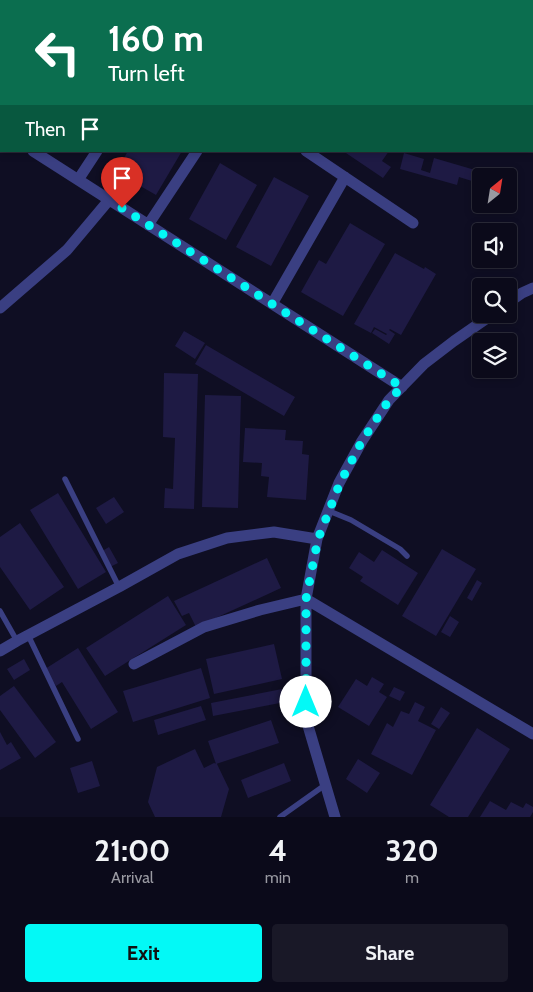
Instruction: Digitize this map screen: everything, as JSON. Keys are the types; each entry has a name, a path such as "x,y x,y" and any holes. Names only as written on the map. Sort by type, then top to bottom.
{"street":[{"path":"35,152 402,387"},
{"path":"78,180 96,152"},
{"path":"148,225 196,152"},
{"path":"308,152 413,223"},
{"path":"272,304 345,177"},
{"path":"0,308 67,250 109,200"},
{"path":"517,296 533,288"},
{"path":"335,817 306,719 306,599 318,539 340,483 362,441 389,400 424,364 479,323"},
{"path":"0,651 178,554 226,538 274,532 318,539"},
{"path":"134,664 204,627 260,610 306,599 533,734"}],"lane":[{"path":"65,479 119,587"},
{"path":"329,511 351,520 400,549 408,556"},
{"path":"0,611 17,641"},
{"path":"28,635 78,739"},
{"path":"280,817 325,785"}],"building":[{"path":"127,152 181,152 156,195 116,172"},
{"path":"344,152 388,152 382,161 391,167 383,178"},
{"path":"404,153 424,159 421,170 430,173 434,158 472,169 472,181 459,177 457,185 400,169"},
{"path":"220,163 257,185 226,240 189,219"},
{"path":"274,177 309,196 271,266 236,247"},
{"path":"350,223 385,244 343,316 301,292 319,260 326,264"},
{"path":"395,253 436,274 401,335 389,330 395,334 389,344 372,333 375,329 387,334 374,327 371,333 354,324"},
{"path":"184,331 205,343 195,359 175,346"},
{"path":"206,345 295,397 284,416 195,364"},
{"path":"164,373 198,374 194,509 164,508 165,488 173,489 175,438 163,437"},
{"path":"205,395 241,396 238,508 202,507"},
{"path":"245,428 286,430 285,440 303,441 302,454 309,455 306,500 267,497 269,477 261,476 262,463 243,462"},
{"path":"58,493 106,572 78,589 30,510"},
{"path":"114,497 124,512 106,524 96,508"},
{"path":"20,523 64,587 30,610 0,567 0,537"},
{"path":"109,547 118,563 108,568 99,553"},
{"path":"442,549 476,569 436,636 402,616"},
{"path":"382,550 418,573 398,605 360,581 363,577 349,568 359,552 374,562"},
{"path":"267,558 281,588 196,627 189,613 182,616 174,601"},
{"path":"477,580 482,583 472,601 467,598"},
{"path":"168,596 186,625 105,676 86,648"},
{"path":"450,616 459,622 450,637 441,632"},
{"path":"274,644 282,679 214,694 206,659"},
{"path":"78,648 118,712 91,729 62,682 56,686 45,669"},
{"path":"24,659 30,670 14,680 7,669"},
{"path":"201,668 210,698 133,722 123,691"},
{"path":"372,677 384,684 379,692 387,697 369,726 338,707 356,679 367,686"},
{"path":"14,686 56,742 35,758 0,710 0,696"},
{"path":"394,687 405,692 400,701 389,696"},
{"path":"282,689 285,702 213,716 211,703"},
{"path":"415,702 425,707 418,721 436,730 412,775 371,754 387,723 393,727 401,711 409,714"},
{"path":"201,706 206,720 158,735 154,720"},
{"path":"441,707 450,713 439,729 431,724"},
{"path":"271,720 279,743 216,764 208,741"},
{"path":"477,728 510,749 468,817 449,817 430,805"},
{"path":"0,732 7,745 11,742 21,758 0,770"},
{"path":"195,749 204,768 214,763 217,764 229,789 221,817 155,817 148,802 157,767"},
{"path":"358,759 380,773 367,793 346,779"},
{"path":"92,761 100,786 78,793 70,768"},
{"path":"284,763 291,781 248,798 241,780"},
{"path":"490,801 506,810 511,802 523,808 526,803 533,807 533,812 530,817 480,817"}],"route":[{"path":"122,208 402,387 389,400 362,441 340,483 318,539 306,599 306,702"}]}
